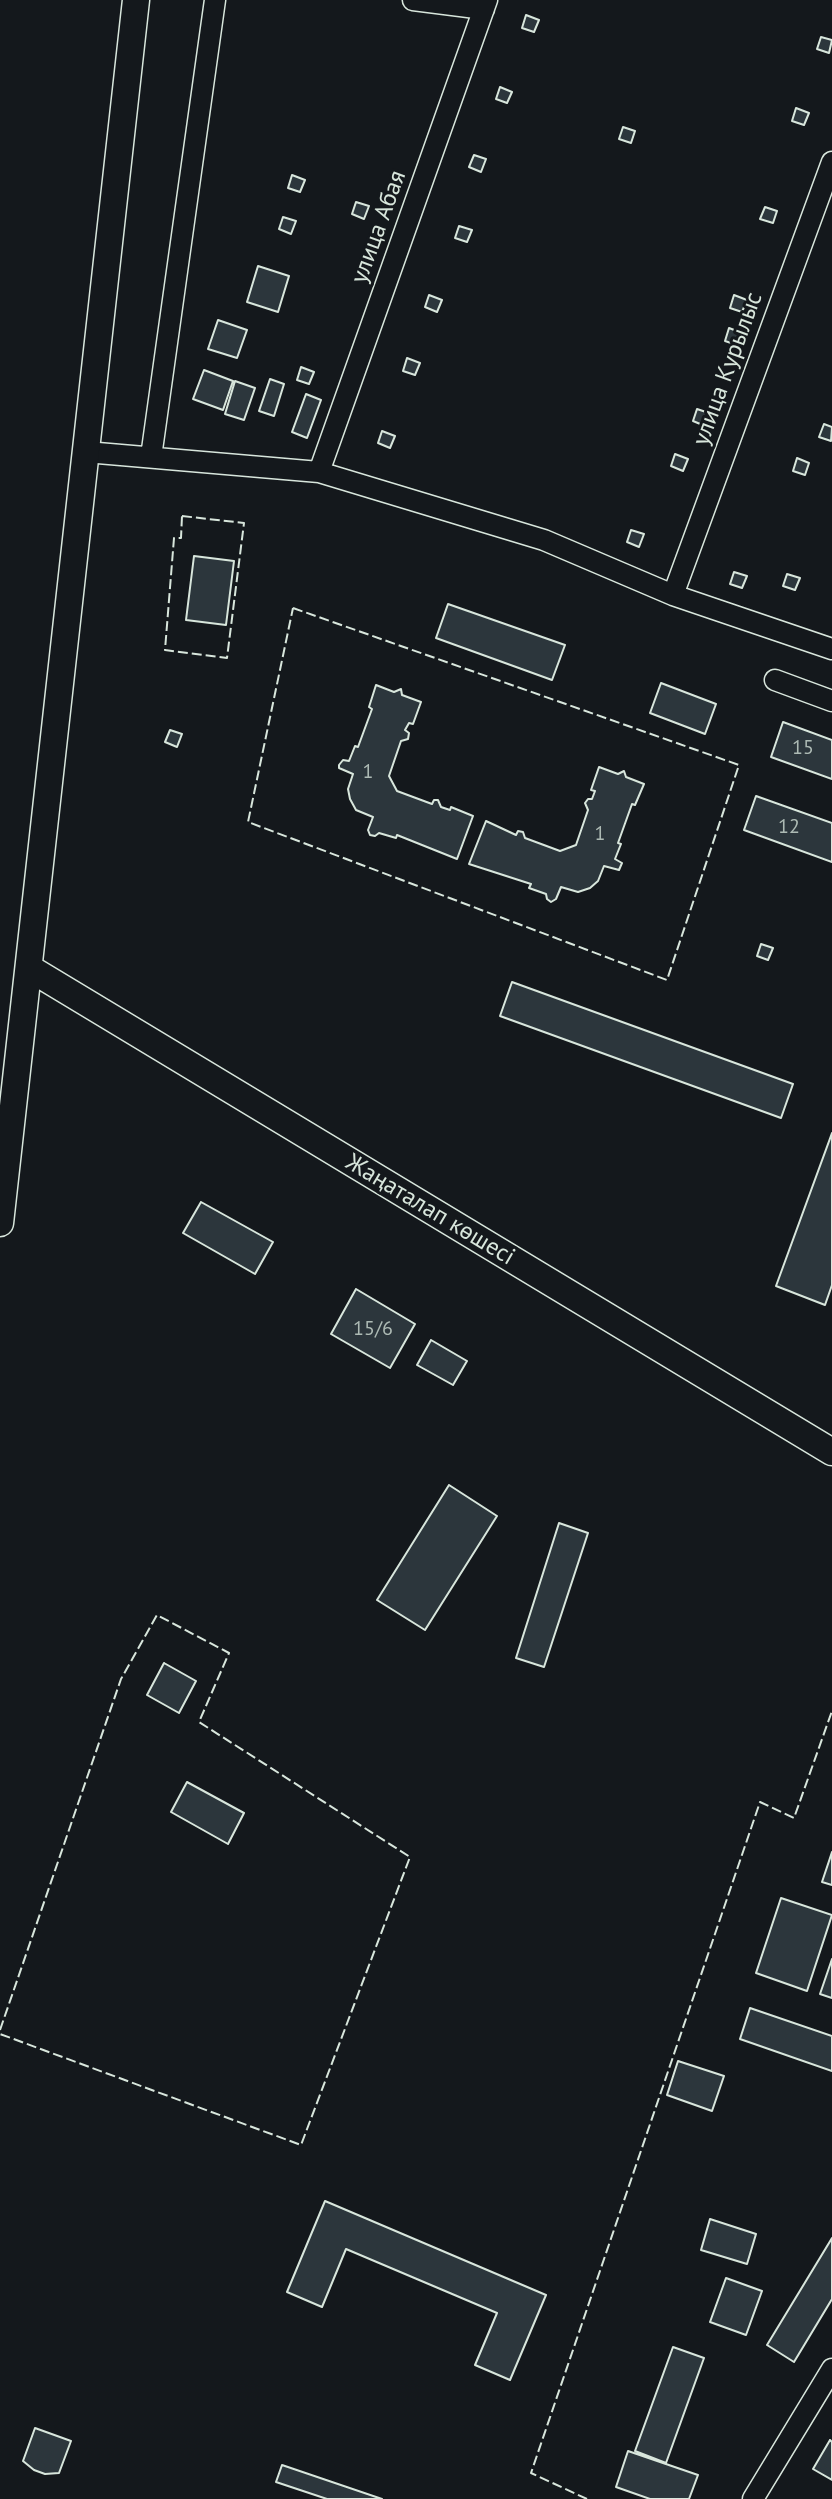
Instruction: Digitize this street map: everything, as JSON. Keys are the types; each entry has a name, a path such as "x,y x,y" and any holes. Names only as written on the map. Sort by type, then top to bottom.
{"main road":[{"path":"0,1223 136,0"},
{"name":"Жаңаталап көшесі","path":"29,968 832,1452"}],"street":[{"path":"151,457 215,0"},
{"path":"413,0 486,5"},
{"name":"улица Абая","path":"319,472 486,5"},
{"name":"улица Курылыс","path":"673,595 832,162"},
{"path":"86,452 319,472 544,540 673,595 832,649"},
{"path":"775,680 832,701"},
{"path":"753,2499 832,2369"}],"building":[{"path":"526,15 539,20 534,32 522,28"},
{"path":"821,37 832,40 829,53 817,49"},
{"path":"500,87 512,92 507,103 496,99"},
{"path":"796,108 809,113 804,125 792,121"},
{"path":"623,127 635,131 631,143 619,139"},
{"path":"474,155 486,159 481,172 469,167"},
{"path":"292,175 305,180 300,192 288,188"},
{"path":"356,202 369,206 364,219 352,214"},
{"path":"765,207 777,211 773,223 760,219"},
{"path":"283,217 296,221 291,234 279,229"},
{"path":"459,226 472,230 467,242 455,238"},
{"path":"258,266 289,276 278,312 247,302"},
{"path":"429,295 442,300 437,312 425,307"},
{"path":"734,295 747,300 742,312 730,308"},
{"path":"218,320 247,330 237,358 208,349"},
{"path":"729,328 742,333 737,345 725,341"},
{"path":"407,358 420,363 415,375 403,371"},
{"path":"301,367 314,372 309,384 297,380"},
{"path":"204,370 233,381 223,410 193,399"},
{"path":"270,379 284,384 274,416 259,411"},
{"path":"235,381 255,388 244,420 225,414"},
{"path":"306,394 321,400 307,438 292,432"},
{"path":"697,409 709,413 705,426 693,421"},
{"path":"824,424 832,427 831,441 819,437"},
{"path":"382,431 395,436 390,448 378,443"},
{"path":"675,454 688,459 683,471 671,466"},
{"path":"797,458 809,463 805,475 793,471"},
{"path":"631,530 644,534 639,547 627,542"},
{"path":"194,556 234,561 226,625 186,620"},
{"path":"734,572 747,576 742,588 730,584"},
{"path":"787,574 800,578 795,590 783,586"},
{"path":"448,604 565,645 552,680 436,638"},
{"path":"661,683 716,704 705,734 650,713"},
{"path":"376,685 394,692 401,689 402,695 421,702 413,724 409,723 405,730 409,733 408,739 401,741 389,776 397,791 432,804 438,800 441,807 450,810 451,807 473,816 457,859 397,835 396,838 379,833 370,835 368,830 373,817 356,810 350,799 348,789 353,774 339,768 339,765 343,760 349,761 355,746 358,747 372,709 369,707"},
{"path":"783,722 832,740 832,779 771,757"},
{"path":"170,730 182,734 177,747 165,742"},
{"path":"599,767 618,774 624,771 626,777 644,784 635,805 632,804 618,843 621,844 615,859 622,863 619,870 604,866 598,881 590,888 578,892 561,887 556,899 551,902 546,894 529,888 531,884 469,864 486,821 516,835 518,831 523,832 525,838 560,851 576,845 588,810 585,803 592,799 595,791 591,790"},
{"path":"756,796 832,823 832,862 744,830"},
{"path":"761,944 773,948 768,960 757,956"},
{"path":"512,982 793,1084 781,1118 500,1016"},
{"path":"832,1133 832,1285 825,1305 776,1286"},
{"path":"201,1202 273,1242 255,1274 183,1233"},
{"path":"356,1289 415,1324 390,1368 331,1334"},
{"path":"431,1340 467,1361 453,1385 417,1365"},
{"path":"449,1485 497,1516 425,1630 377,1600"},
{"path":"559,1523 588,1533 544,1667 516,1658"},
{"path":"164,1663 196,1681 179,1713 147,1695"},
{"path":"187,1782 244,1813 228,1844 171,1812"},
{"path":"832,1852 832,1885 822,1882"},
{"path":"781,1898 832,1915 807,1991 756,1973"},
{"path":"832,1959 832,1998 820,1994"},
{"path":"750,2008 832,2036 832,2071 740,2039"},
{"path":"678,2061 724,2076 712,2111 667,2095"},
{"path":"325,2201 546,2295 510,2380 475,2365 497,2313 346,2249 322,2307 287,2292"},
{"path":"710,2219 756,2234 747,2264 701,2250"},
{"path":"832,2238 832,2299 794,2362 767,2345"},
{"path":"726,2278 762,2291 746,2335 710,2322"},
{"path":"673,2347 704,2358 666,2463 635,2451"},
{"path":"35,2428 71,2441 59,2473 45,2474 23,2461"},
{"path":"830,2440 832,2442 832,2480 813,2469"},
{"path":"628,2451 698,2475 689,2499 650,2499 616,2487"},
{"path":"282,2465 382,2499 327,2499 276,2482"}],"fence":[{"path":"182,516 244,523 227,658 165,650 174,538 181,538 182,516"},
{"path":"293,608 739,765 667,980 248,822 293,608"},
{"path":"0,2030 121,1679 157,1615 229,1653 199,1722 410,1857 301,2145 0,2034"},
{"path":"587,2499 531,2473 760,1802 794,1818 832,1711"}]}
